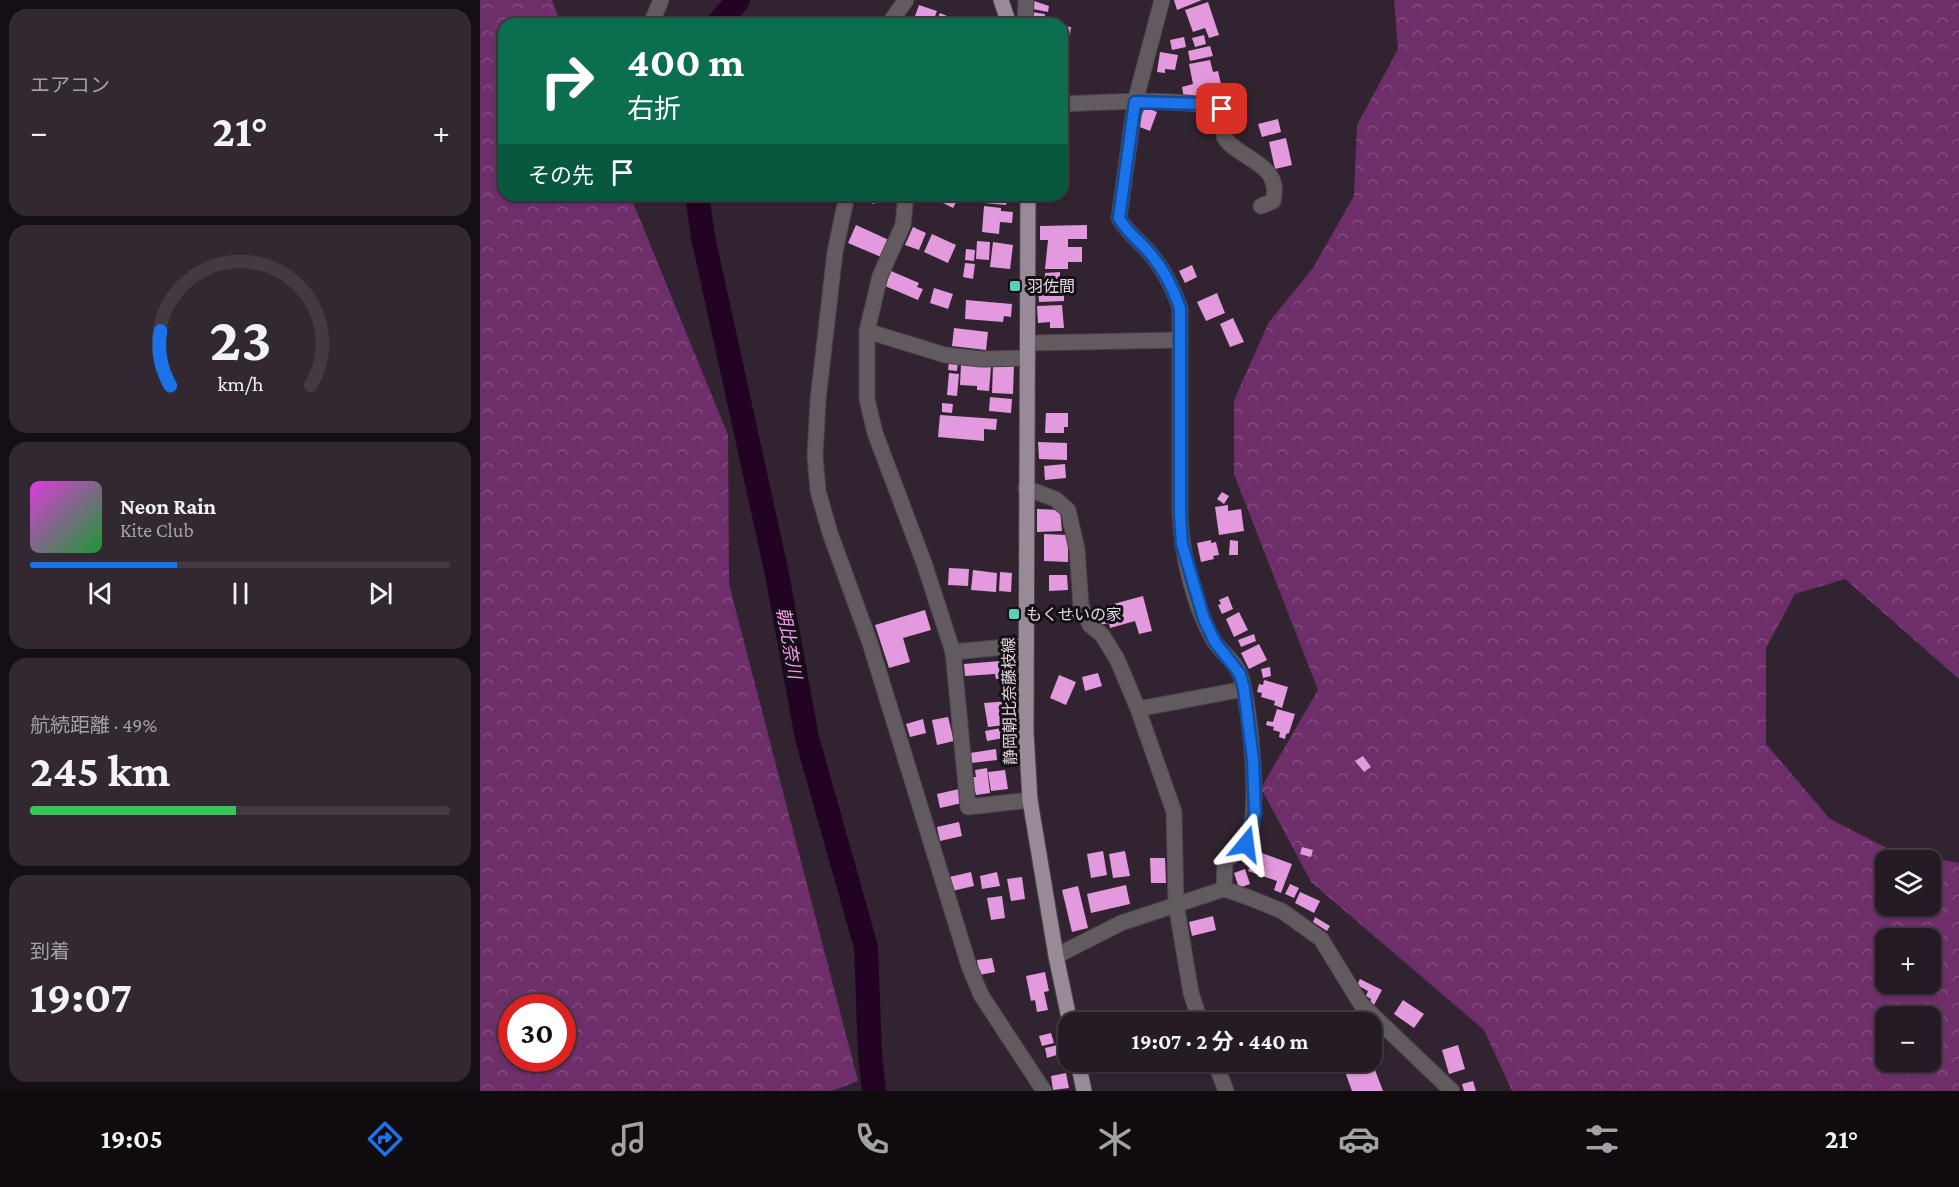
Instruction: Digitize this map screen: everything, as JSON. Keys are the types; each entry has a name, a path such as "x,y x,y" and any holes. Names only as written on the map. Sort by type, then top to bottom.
{"main road":[{"path":"1001,0 1007,18"},
{"name":"静岡朝比奈藤枝線","path":"1028,201 1026,732 1030,800 1068,1012"},
{"path":"1080,1072 1084,1091"}],"street":[{"path":"654,18 661,0"},
{"path":"893,18 906,0"},
{"path":"1162,0 1135,102 1119,218 1124,227 1149,251 1174,291 1180,308 1182,544 1204,619 1215,642 1240,674 1244,689 1253,760 1255,813 1246,844 1225,861 1224,889"},
{"path":"1025,18 1026,1"},
{"path":"1068,104 1135,102 1201,104 1222,109 1228,118 1224,137 1230,148 1246,154 1267,171 1276,191 1273,201 1261,206"},
{"path":"846,201 835,252 818,400 815,456 818,491 830,532 870,643 969,966 981,995 1044,1091"},
{"path":"905,201 903,225 880,276 867,331 867,399 875,433 924,563 953,652 968,807 1030,800"},
{"path":"867,331 945,355 981,359 1028,351 1180,340"},
{"path":"1026,488 1055,499 1068,510 1077,549 1081,606 1090,625 1102,634 1117,659 1138,709 1174,812 1176,904 1191,993 1197,1012"},
{"path":"953,652 1026,645"},
{"path":"1138,709 1244,689"},
{"path":"1056,956 1121,923 1224,889 1282,911 1322,939 1361,1004 1452,1091"},
{"path":"1219,1072 1226,1091"}],"green space":[{"path":"480,0 552,0 559,18 498,18 498,201 632,201 728,435 729,584 858,1081 832,1091 480,1091"},
{"path":"1394,0 1959,0 1959,679 1845,579 1795,594 1766,648 1766,744 1830,819 1891,850 1875,850 1875,916 1941,916 1941,860 1959,863 1959,1091 1512,1091 1484,1030 1311,882 1261,788 1318,690 1234,474 1234,400 1269,322 1313,268 1354,196 1357,125 1398,49"}],"building":[{"path":"1174,0 1202,0 1177,10"},
{"path":"1034,1 1049,6 1048,12 1033,9"},
{"path":"1208,2 1219,35 1209,38 1205,28 1193,32 1185,10"},
{"path":"919,5 937,11 934,18 915,16"},
{"path":"1032,12 1045,14 1045,18 1031,18"},
{"path":"940,13 952,18 938,18"},
{"path":"1068,27 1071,27 1068,44"},
{"path":"1204,35 1206,44 1195,47 1192,38"},
{"path":"1184,37 1186,47 1172,50 1170,40"},
{"path":"1210,46 1213,56 1190,61 1188,51"},
{"path":"1160,52 1178,55 1175,70 1165,69 1165,73 1157,72"},
{"path":"1210,60 1213,72 1218,71 1221,84 1197,89 1198,96 1184,98 1182,87 1193,84 1189,64"},
{"path":"1145,107 1157,112 1150,131 1137,126"},
{"path":"1278,119 1281,132 1262,137 1258,124"},
{"path":"1286,138 1292,165 1275,169 1269,142"},
{"path":"939,201 957,201 953,208"},
{"path":"984,201 1007,201 1006,205 984,203"},
{"path":"984,206 1013,212 1012,223 1000,222 999,234 982,232"},
{"path":"856,225 889,240 881,257 848,243"},
{"path":"1087,225 1087,239 1068,239 1068,247 1082,247 1082,262 1068,262 1068,269 1045,269 1048,240 1040,240 1040,226"},
{"path":"913,227 926,233 919,250 905,245"},
{"path":"932,234 956,245 948,263 924,252"},
{"path":"977,241 990,242 989,260 976,259"},
{"path":"993,242 1013,245 1010,269 990,267"},
{"path":"966,249 975,250 974,261 965,260"},
{"path":"965,263 975,264 973,279 963,277"},
{"path":"1192,265 1197,277 1185,283 1179,271"},
{"path":"891,271 919,283 917,287 923,289 918,300 885,286"},
{"path":"1060,272 1060,288 1039,288 1039,278 1045,277 1045,273"},
{"path":"934,288 953,294 948,309 930,303"},
{"path":"1038,289 1064,291 1064,301 1039,302"},
{"path":"1217,293 1225,313 1206,321 1197,302"},
{"path":"966,300 1012,304 1011,317 1004,316 1003,322 965,319"},
{"path":"1062,305 1064,328 1050,328 1050,322 1038,323 1037,306"},
{"path":"1233,318 1244,342 1230,347 1220,324"},
{"path":"954,328 988,332 986,350 952,346"},
{"path":"949,361 958,362 957,371 948,370"},
{"path":"961,364 991,366 989,391 977,390 977,386 960,385"},
{"path":"993,365 1014,365 1013,394 992,393"},
{"path":"949,373 959,374 957,396 947,395"},
{"path":"990,397 1012,399 1011,413 989,411"},
{"path":"942,403 953,404 952,413 942,412"},
{"path":"1046,413 1068,413 1068,427 1064,427 1064,433 1045,433"},
{"path":"940,415 997,419 996,430 984,429 984,441 938,437"},
{"path":"1038,442 1067,443 1067,460 1039,459"},
{"path":"1065,464 1066,478 1045,480 1044,466"},
{"path":"1222,492 1229,496 1224,504 1217,499"},
{"path":"1228,505 1228,511 1241,509 1244,531 1219,535 1215,507"},
{"path":"1037,509 1060,510 1062,531 1037,532"},
{"path":"1044,534 1068,535 1068,562 1044,561"},
{"path":"1211,540 1211,543 1216,542 1219,555 1213,556 1214,559 1201,562 1197,543"},
{"path":"1230,540 1238,541 1238,555 1229,555"},
{"path":"949,568 969,569 968,586 948,585"},
{"path":"973,570 997,573 996,592 971,590"},
{"path":"1000,572 1012,573 1011,592 999,591"},
{"path":"1049,575 1067,575 1068,590 1049,591"},
{"path":"1143,596 1152,631 1139,634 1135,621 1110,628 1109,623 1100,625 1098,620 1094,621 1091,610"},
{"path":"1228,596 1233,609 1222,614 1218,605 1221,604 1219,600"},
{"path":"1073,608 1075,618 1063,619 1062,609"},
{"path":"925,610 931,630 903,638 910,662 889,668 875,625"},
{"path":"1239,612 1248,630 1234,637 1226,619"},
{"path":"1254,634 1256,641 1241,647 1238,640"},
{"path":"1259,644 1267,660 1249,669 1241,653"},
{"path":"1000,661 1001,679 996,679 995,674 965,676 964,664"},
{"path":"1270,667 1271,676 1263,678 1261,669"},
{"path":"1098,673 1102,686 1085,691 1082,677"},
{"path":"1059,675 1076,682 1066,705 1050,698"},
{"path":"1264,680 1288,687 1282,708 1274,705 1275,701 1261,697 1262,693 1257,692 1259,684 1263,685"},
{"path":"1010,701 1012,724 988,727 984,703"},
{"path":"1277,709 1295,714 1285,739 1279,737 1280,732 1273,730 1274,727 1266,725 1267,721 1273,722"},
{"path":"948,717 954,741 937,745 932,720"},
{"path":"923,719 926,733 910,737 906,724"},
{"path":"1007,727 1009,737 987,741 985,731"},
{"path":"996,749 997,760 971,763 970,753"},
{"path":"1363,756 1371,767 1364,772 1355,761"},
{"path":"987,768 990,793 976,795 973,784 973,777 976,777 975,770"},
{"path":"1005,770 1008,789 991,791 988,772"},
{"path":"959,789 962,803 940,808 937,794"},
{"path":"959,822 962,836 940,841 937,827"},
{"path":"1302,847 1313,850 1311,857 1300,854"},
{"path":"1103,851 1107,875 1091,878 1087,854"},
{"path":"1125,851 1130,876 1113,878 1109,854"},
{"path":"1256,851 1292,864 1281,893 1274,890 1277,881 1248,871"},
{"path":"1150,858 1165,858 1166,883 1151,883"},
{"path":"1245,869 1250,884 1239,888 1234,873"},
{"path":"971,872 974,886 952,891 949,877"},
{"path":"997,872 1000,886 982,889 980,876"},
{"path":"1022,877 1025,899 1011,901 1007,879"},
{"path":"1290,884 1299,888 1294,898 1285,894"},
{"path":"1126,885 1130,904 1091,913 1087,894"},
{"path":"1078,886 1088,928 1072,932 1062,890"},
{"path":"1300,892 1320,901 1314,913 1295,903"},
{"path":"1002,896 1005,918 991,920 987,898"},
{"path":"1213,916 1216,930 1192,936 1189,922"},
{"path":"1315,917 1330,926 1327,931 1313,922"},
{"path":"992,958 995,972 979,975 977,960"},
{"path":"1045,972 1049,991 1044,992 1048,1010 1037,1012 1035,1000 1031,1001 1026,976"},
{"path":"1360,979 1382,990 1374,1005 1366,996 1368,991 1357,985"},
{"path":"1403,1000 1424,1014 1414,1028 1394,1014"},
{"path":"1051,1033 1054,1043 1042,1046 1039,1036"},
{"path":"1058,1045 1058,1055 1047,1058 1045,1048"},
{"path":"1458,1045 1465,1069 1449,1074 1442,1050"},
{"path":"1345,1072 1376,1072 1383,1091 1352,1091"},
{"path":"1066,1073 1069,1088 1053,1090 1051,1076"},
{"path":"1473,1081 1476,1091 1464,1091 1462,1084"}],"waterway":[{"name":"朝比奈川","path":"723,18 738,0"},
{"name":"朝比奈川","path":"698,201 703,237 777,574 807,738 866,947 870,1054 874,1091"}],"place":[{"name":"羽佐間","path":"1015,286"},
{"name":"もくせいの家","path":"1014,614"}],"route":[{"path":"1222,109 1201,104 1135,102 1119,218 1124,227 1149,251 1174,291 1180,308 1182,544 1204,619 1215,642 1240,674 1244,689 1253,760 1255,813 1246,844"}]}
